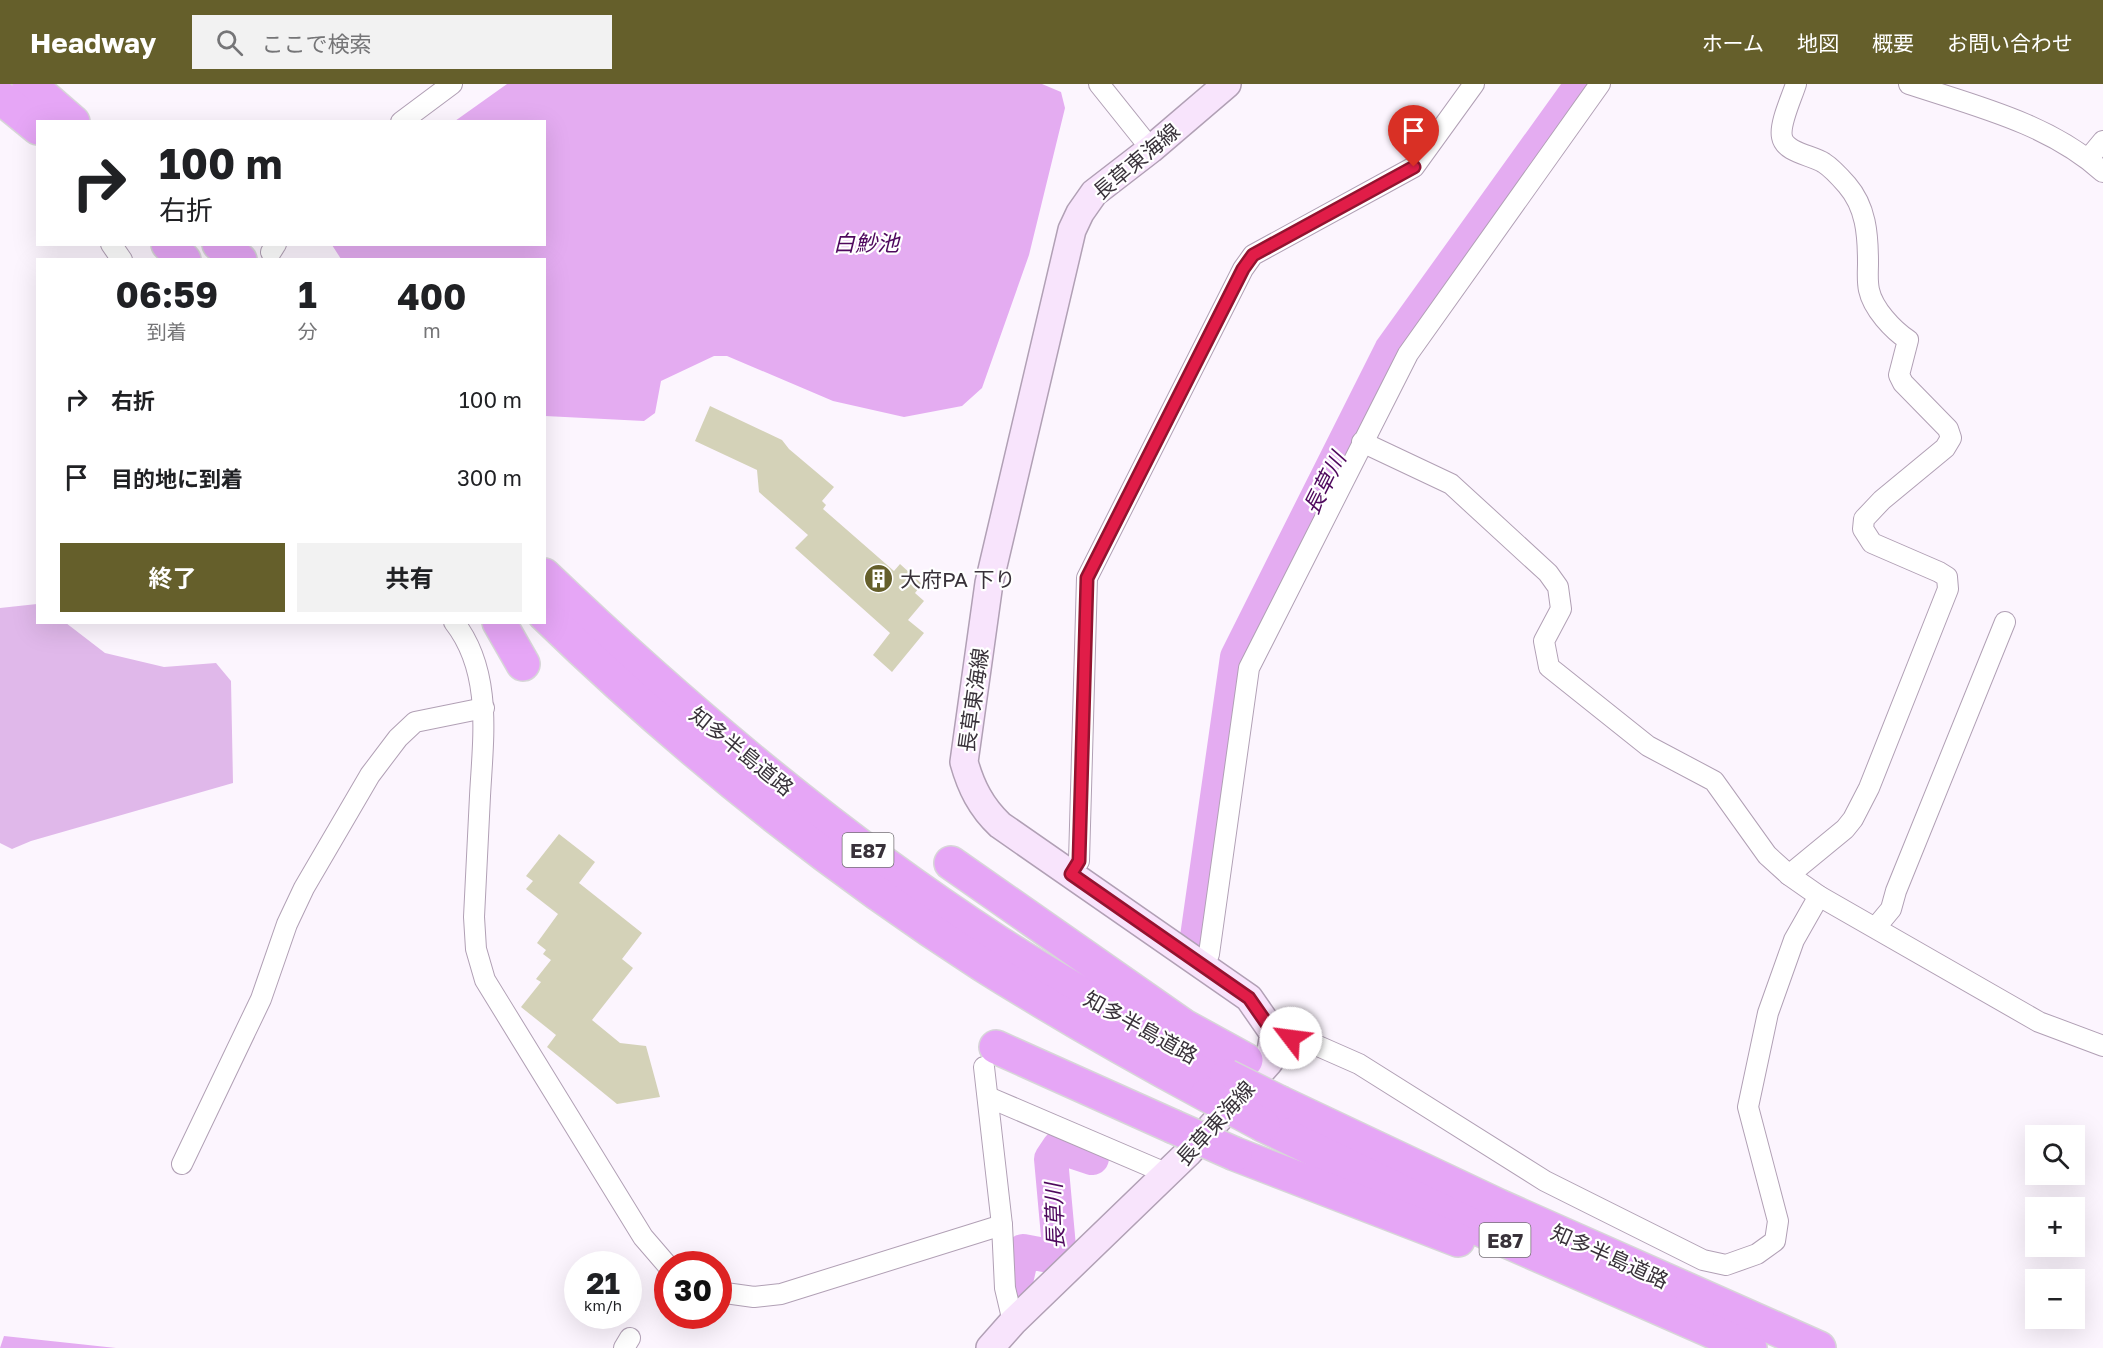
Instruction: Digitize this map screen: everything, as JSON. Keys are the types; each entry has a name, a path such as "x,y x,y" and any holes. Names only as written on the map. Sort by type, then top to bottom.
{"highway":[{"path":"29,84 71,120"},
{"path":"0,97 36,126"},
{"path":"170,246 182,258"},
{"path":"212,246 223,258"},
{"path":"230,246 262,252"},
{"name":"知多半島道路","path":"546,577 658,681 740,751 830,822 995,940 1078,992 1280,1105 1612,1257 1819,1348"},
{"name":"知多半島道路","path":"546,616 640,703 734,782 896,906 982,964 1047,1004 1227,1077"},
{"path":"500,624 523,664"},
{"path":"951,863 1184,1026 1227,1077 1280,1105"},
{"path":"990,1057 1173,1126 1235,1154 1548,1275 1631,1296"},
{"name":"知多半島道路","path":"1280,1105 1488,1233 1750,1348"}],"main road":[{"name":"長草東海線","path":"990,1348 1013,1322 1168,1174 1269,1062 1274,1034 1249,998 1000,825 987,813 971,786 964,762 990,583 1072,230 1080,213 1094,193 1151,149 1227,84"}],"street":[{"path":"404,120 452,84"},
{"path":"1099,84 1151,149"},
{"path":"1071,874 1079,861 1087,578 1243,269 1253,255 1414,167 1474,84"},
{"path":"1204,967 1209,954 1249,668 1408,354 1600,84"},
{"path":"1789,875 1845,829 1853,819 1869,788 1948,589 1947,577 1939,572 1872,543 1863,529 1864,519 1882,500 1945,448 1951,438 1948,429 1903,383 1899,375 1908,340 1898,334 1869,292 1867,229 1855,197 1842,178 1823,162 1794,150 1785,144 1781,136 1784,119 1796,84"},
{"path":"1909,84 2012,118 2047,134 2096,166 2103,141"},
{"path":"1362,442 1451,484 1548,573 1558,587 1561,609 1544,641 1549,667 1648,746 1714,781 1767,855 1789,875 1819,896 2039,1022 2103,1046"},
{"path":"1876,927 1891,909 1896,891 2005,621"},
{"path":"456,624 464,634 479,674 484,708 474,916 476,949 485,980 643,1237 655,1251"},
{"path":"182,1164 261,999 287,924 304,888 370,775 398,738 415,722 484,708"},
{"path":"1274,1034 1309,1042 1359,1064 1545,1181 1703,1260 1726,1265 1757,1254 1775,1242 1778,1221 1748,1107 1768,1013 1794,940 1819,896"},
{"path":"990,1057 988,1097 1002,1225 1005,1288 1013,1322"},
{"path":"988,1097 1168,1174"},
{"path":"732,1294 754,1297 781,1294 1002,1225"}],"shaded area":[{"path":"36,604 36,624 67,624 105,653 164,667 216,663 231,681 233,783 31,841 12,849 0,843 0,608"}],"water":[{"name":"白魦池","path":"507,84 1042,84 1061,92 1065,108 1029,255 982,388 962,406 904,417 833,401 727,356 714,356 661,381 655,413 644,421 546,416 546,258 340,258 333,246 546,246 546,120 456,120"},
{"path":"4,1336 116,1348 0,1348"}],"building":[{"path":"710,406 782,440 789,449 834,487 822,501 826,505 823,509 894,571 900,564 922,584 915,593 924,601 908,620 924,633 892,672 873,655 890,633 795,548 808,535 759,492 757,470 695,441"},
{"path":"559,834 595,862 579,883 642,933 622,959 633,968 592,1020 620,1043 646,1046 660,1097 617,1104 547,1047 556,1035 521,1007 541,982 536,979 551,960 543,954 546,950 537,943 558,914 526,889 533,881 526,876"}],"waterway":[{"name":"長草川","path":"1197,937 1237,657 1391,350 1582,84"},
{"name":"長草川","path":"1016,1282 1023,1251 1060,1258 1051,1159 1059,1147 1092,1158"}],"place":[{"name":"大府PA 下り","path":"879,579"}],"route":[{"path":"1291,1038 1274,1034 1249,998 1071,874 1079,861 1087,578 1243,269 1253,255 1414,167"}]}
